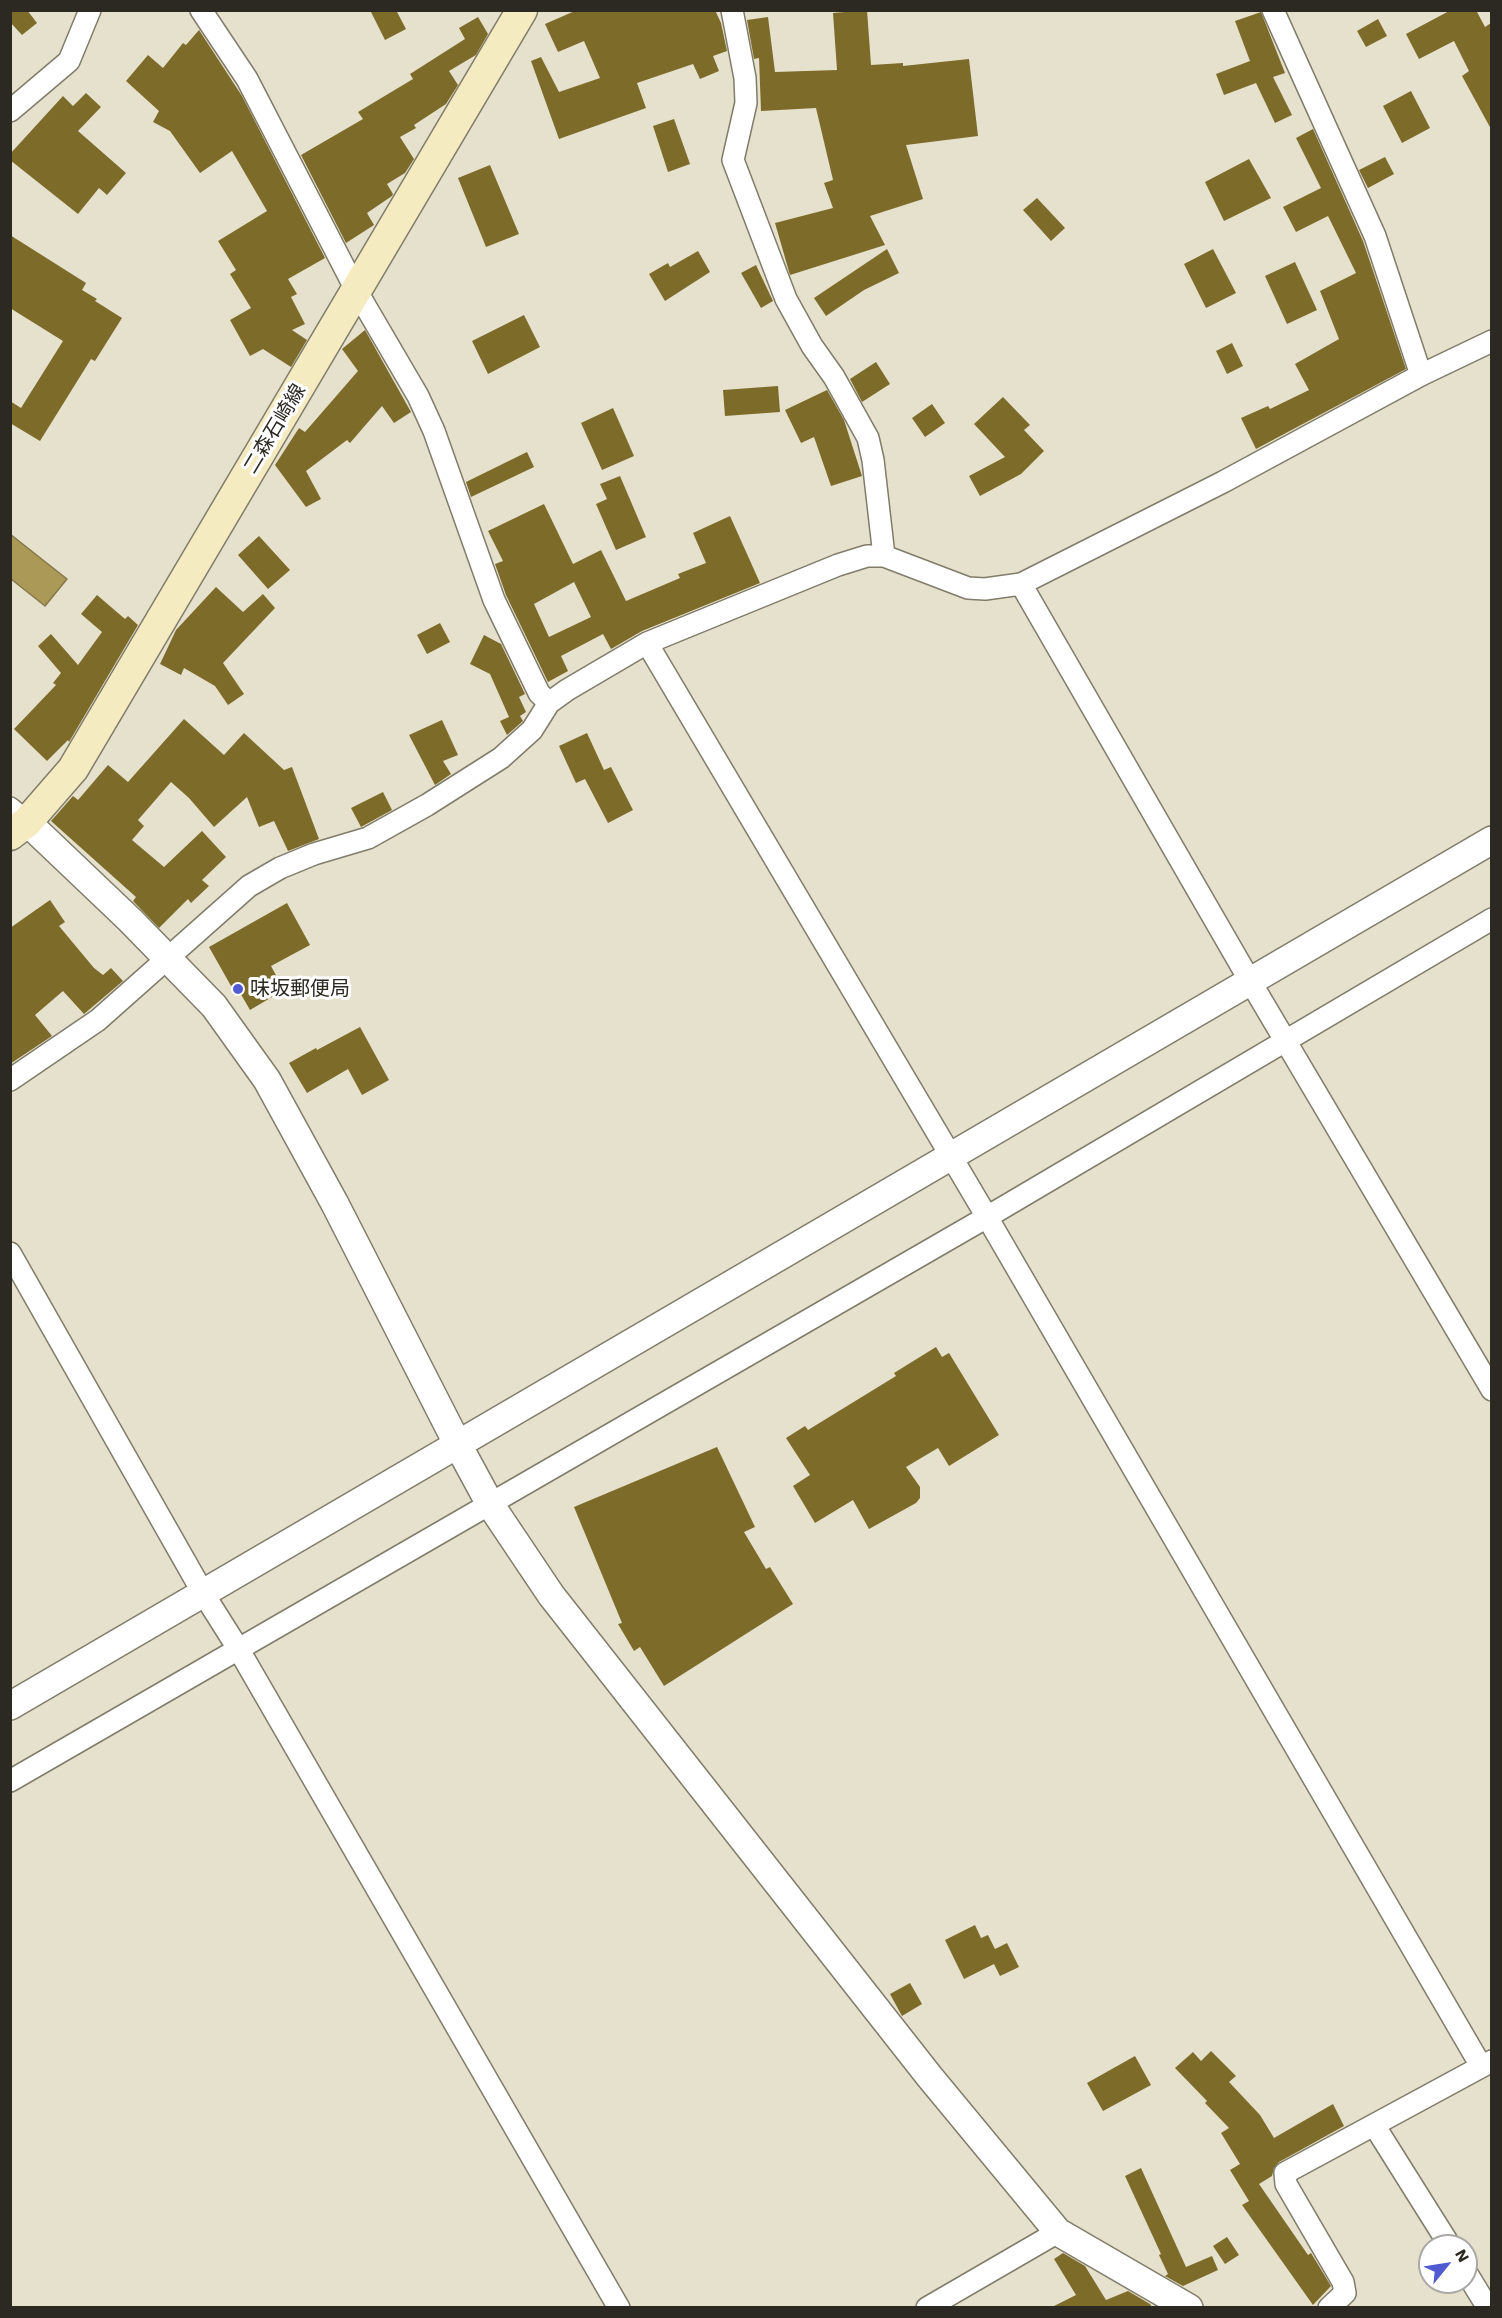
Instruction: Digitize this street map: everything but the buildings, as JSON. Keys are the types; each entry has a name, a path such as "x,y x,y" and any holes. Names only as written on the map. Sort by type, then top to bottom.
{"main road":[{"name":"二森石崎線","path":"16,822 73,769 522,10"}],"street":[{"path":"10,111 69,61 90,10"},
{"path":"201,10 247,79 356,290 418,396 434,431 494,600 539,693 549,704"},
{"path":"1273,10 1376,236 1421,375"},
{"path":"737,11 746,103 733,160 786,298 812,346 834,377 868,438 873,459 884,556"},
{"path":"10,1080 98,1020 249,886 280,868 314,854 368,838 428,806 487,769 532,730 549,704 567,690 647,643 838,565 867,556 884,556 968,588 985,589 1022,584 1223,482 1421,375 1491,341"},
{"path":"1022,584 1250,981 1491,1390"},
{"path":"647,643 1486,2063 1285,2173 1286,2184 1343,2283 1345,2293 1329,2307"},
{"path":"16,822 169,958 214,1006 267,1080 335,1204 490,1504 551,1595 929,2076 1058,2232 1189,2307"},
{"path":"10,1706 1491,840"},
{"path":"10,1781 987,1217 1491,919"},
{"path":"10,1253 203,1593 239,1650 619,2307"},
{"path":"1374,2125 1442,2234"},
{"path":"927,2307 1058,2232"},
{"path":"1478,2291 1488,2307"}],"shaded area":[{"path":"10,534 67,579 45,606 11,579"}],"place":[{"name":"味坂郵便局","path":"238,989"}]}
